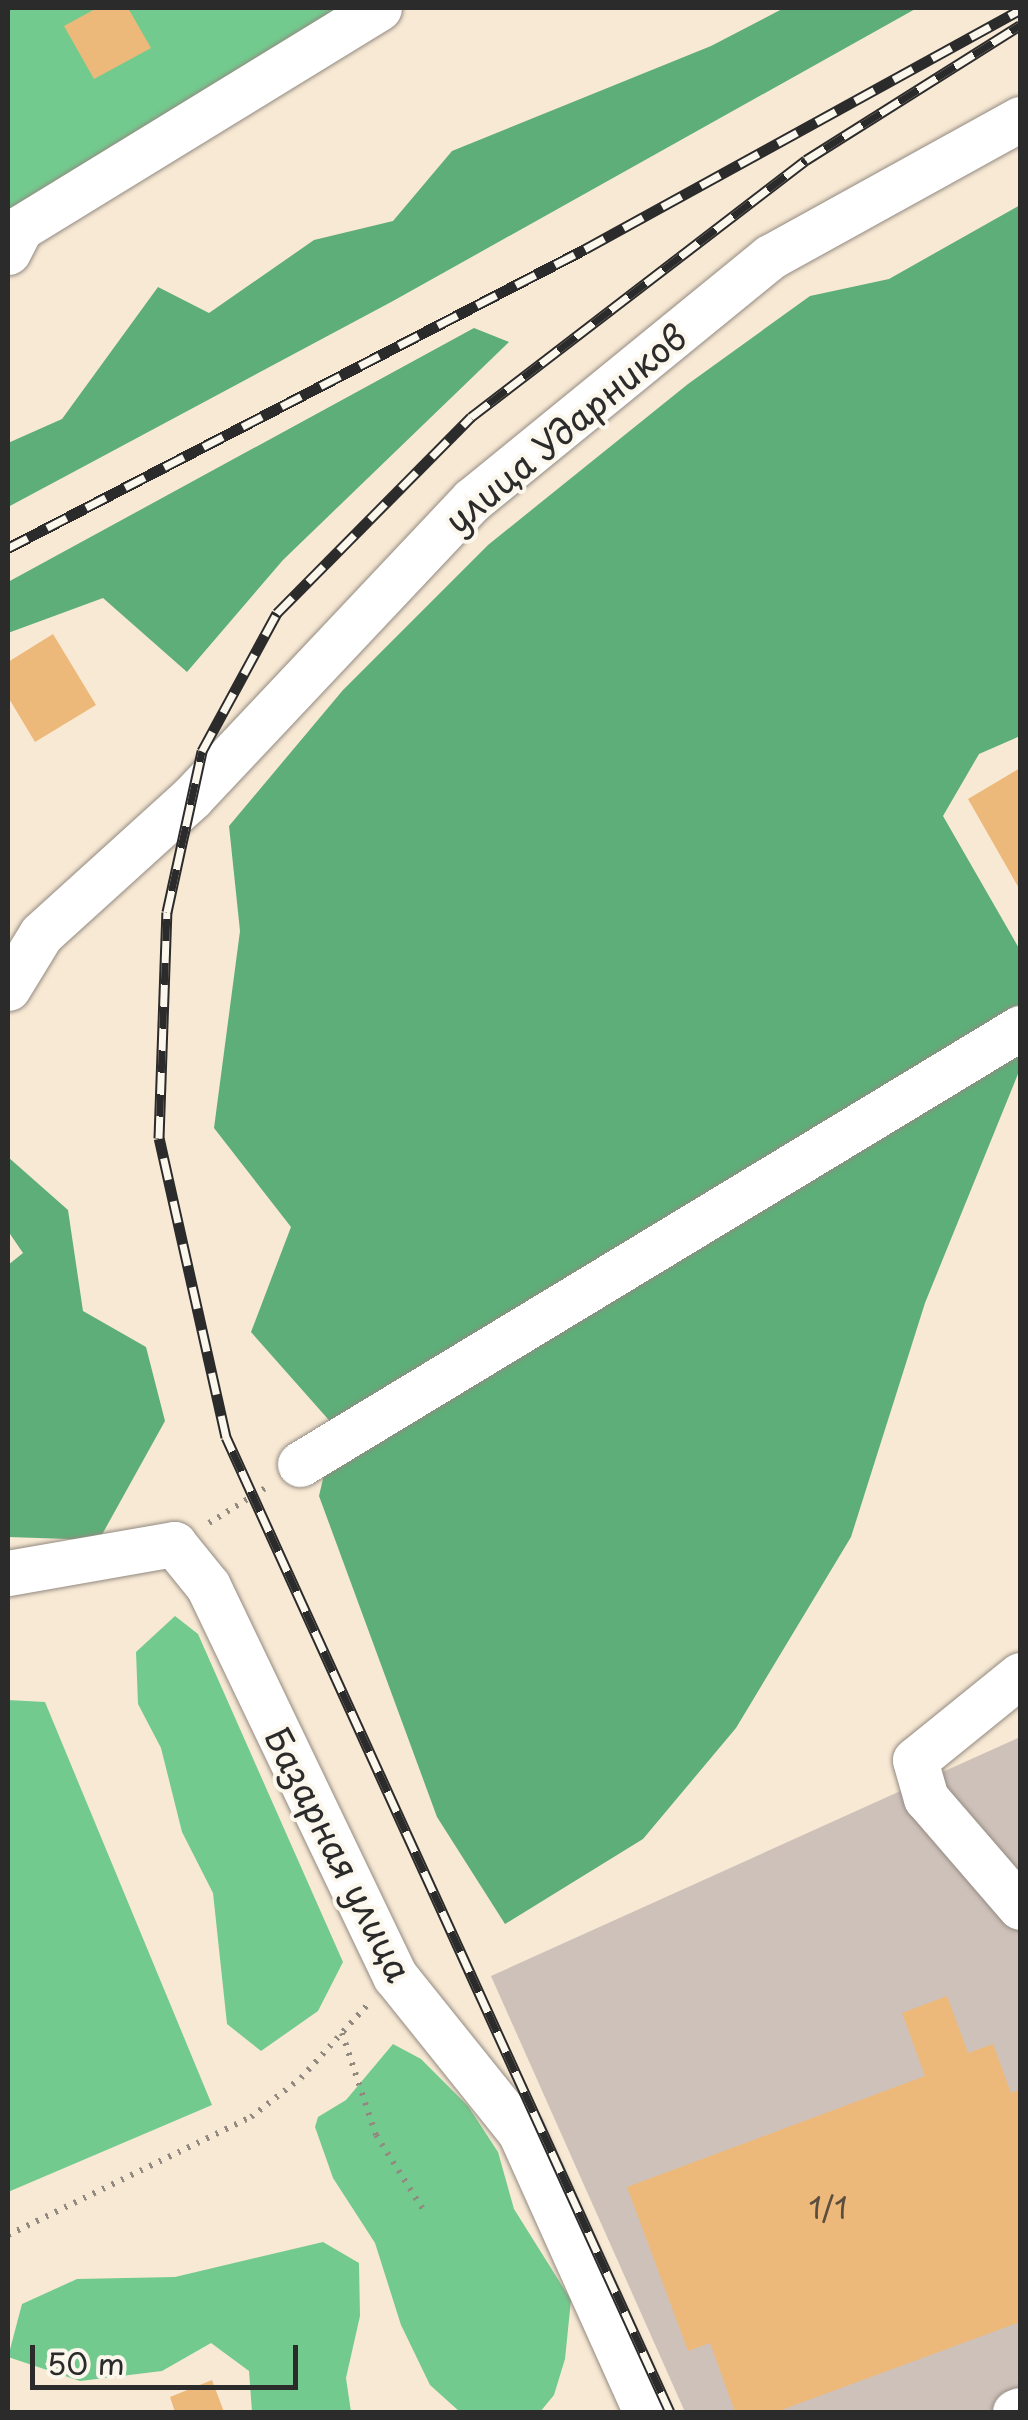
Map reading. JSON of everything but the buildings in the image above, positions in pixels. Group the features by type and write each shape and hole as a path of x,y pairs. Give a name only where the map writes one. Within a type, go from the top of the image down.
{"street":[{"path":"8,252 20,228 379,8"},
{"name":"улица Ударников","path":"8,988 41,934 192,797 472,500 770,257 1020,119"},
{"path":"300,1464 1020,1028"},
{"path":"8,1573 174,1544"},
{"name":"Базарная улица","path":"174,1544 208,1586 395,1976 520,2132 646,2412"},
{"path":"1020,1675 915,1760 926,1798 1005,1864 1020,1907"}],"path":[{"path":"174,1544 300,1464"},
{"path":"8,2234 251,2117 301,2078 395,1976"},
{"path":"342,2033 376,2134 424,2210"}],"shaded area":[{"path":"1020,1737 1020,2412 685,2412 491,1976"}],"green space":[{"path":"8,8 345,8 8,254"},
{"path":"784,8 917,8 393,301 8,507 8,443 62,419 158,287 209,313 314,240 393,221 452,151 711,46"},
{"path":"1020,205 1020,736 979,754 943,816 1020,950 1020,1069 925,1303 851,1537 736,1728 643,1839 505,1924 437,1817 319,1496 335,1427 251,1332 291,1227 214,1128 240,931 229,826 343,690 488,545 688,384 810,296 889,279"},
{"path":"474,328 509,342 283,560 187,672 103,598 8,633 8,582"},
{"path":"8,1157 68,1210 83,1311 146,1347 165,1421 99,1540 8,1537 8,1265 23,1253 8,1231"},
{"path":"175,1616 198,1634 343,1962 318,2011 261,2051 227,2024 213,1893 182,1832 161,1748 138,1704 136,1652"},
{"path":"8,1700 45,1702 212,2105 8,2192"},
{"path":"393,2044 421,2059 468,2106 498,2152 514,2209 571,2300 565,2359 554,2395 540,2412 460,2412 430,2385 401,2325 375,2243 333,2178 315,2127 318,2117 346,2100"},
{"path":"323,2242 359,2263 360,2316 346,2378 351,2412 252,2412 249,2371 211,2343 162,2371 80,2381 8,2357 22,2304 77,2279 175,2277"}],"railway":[{"path":"8,548 585,249 1020,10"},
{"path":"670,2412 226,1437 159,1138 167,912 202,751 277,613 471,417 806,160 1020,25"}]}
